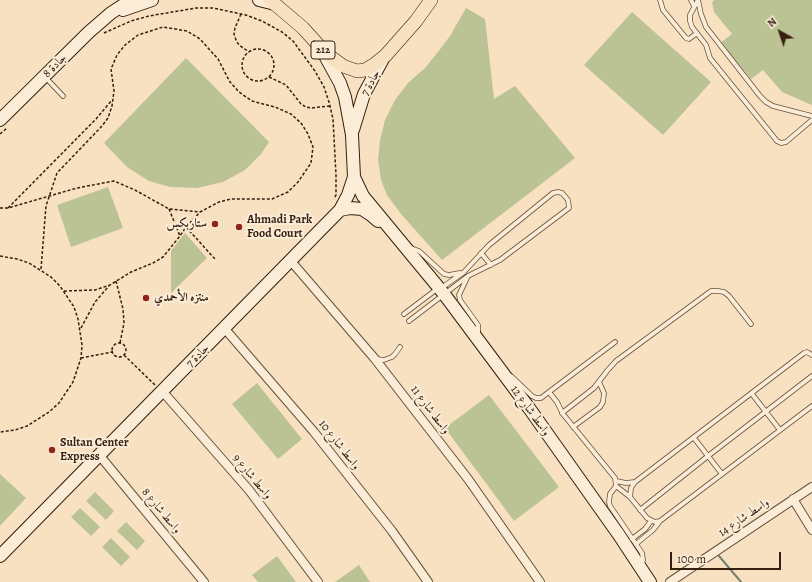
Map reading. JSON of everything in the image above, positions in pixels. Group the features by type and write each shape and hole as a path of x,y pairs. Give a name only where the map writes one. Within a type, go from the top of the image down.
{"main road":[{"name":"جادة 8","path":"2,129 44,77 89,32 131,0"},
{"name":"جادة 8","path":"111,14 152,0"},
{"path":"259,0 272,2"},
{"name":"212","path":"272,2 303,28 321,48 343,66 350,70 357,71 365,70 386,55 416,21 431,0"},
{"name":"جادة 7","path":"0,556 225,329 290,260 348,194 354,177 352,135 345,97 340,82 321,48"},
{"name":"جادة 7","path":"352,135 364,94 386,55"},
{"name":"واسط شارع 12","path":"354,177 364,196 441,290 502,372 615,528 650,582"},
{"name":"واسط شارع 12","path":"337,206 362,210 371,215 404,245"}],"street":[{"name":"واسط شارع 11","path":"290,260 375,358 468,479 540,582"},
{"name":"واسط شارع 10","path":"225,329 314,432 392,531 428,582"},
{"name":"واسط شارع 9","path":"163,392 249,490 318,582"},
{"name":"واسط شارع 8","path":"100,456 204,582"},
{"name":"واسط شارع 14","path":"670,582 812,487"},
{"path":"793,499 812,530"}],"lane":[{"path":"660,0 663,10 686,38 689,39 697,33"},
{"path":"691,0 694,6"},
{"path":"698,0 690,15 690,21 706,45 710,58 777,141 781,143 786,142 812,120"},
{"path":"698,0 700,14 706,27 763,99 773,106 812,116"},
{"path":"44,77 64,96"},
{"path":"404,314 441,290 464,272 489,245 553,193 562,193 568,200 569,208 500,260 441,290 409,321"},
{"path":"404,245 419,251 444,274 464,272"},
{"path":"482,253 491,265"},
{"path":"468,276 459,295 460,300 478,325 478,340"},
{"path":"562,413 594,388 616,361 711,291 724,292 751,324"},
{"path":"502,372 514,378 534,398 541,398 615,342"},
{"path":"375,358 384,360 392,357 400,347"},
{"path":"630,497 631,488 636,482 804,353 807,352 812,354"},
{"path":"640,510 765,411 812,376"},
{"path":"573,426 600,407 604,402 604,393 599,382"},
{"path":"549,392 557,402 562,413 614,476 616,486 610,494 610,506 643,556 640,567"},
{"path":"752,394 780,430"},
{"path":"636,544 653,530 660,521 812,406"},
{"path":"694,438 722,474"},
{"path":"616,480 626,483 636,482"},
{"path":"616,486 630,497 651,521 660,521"},
{"path":"632,539 645,529 651,521"}],"path":[{"path":"100,34 131,22 176,11 196,8 212,8 241,14 282,32 293,41 315,71 324,87 333,119 337,206"},
{"path":"241,14 234,34 239,44 249,52"},
{"path":"41,269 46,206 57,173 108,118 114,91 111,69 117,56 125,45 138,35 163,27 187,31 200,39 218,59 230,82 239,92 252,101 275,107 290,114 301,123 308,134 313,147 311,163 298,182 288,192 272,199 231,199 219,202 200,212 186,227 163,257 110,285 94,302 80,328"},
{"path":"253,50 263,50 271,55 274,69 269,77 260,81 255,81 247,77 242,69 242,64 245,55 249,52 253,50"},
{"path":"269,77 286,85 301,104 306,107 311,108 330,106"},
{"path":"8,208 96,119 113,99"},
{"path":"0,208 8,208 77,188 114,181 135,190 169,209 200,212"},
{"path":"169,209 180,236"},
{"path":"186,227 215,259"},
{"path":"0,256 17,259 41,269 64,291 74,307 80,328 82,345 81,358 73,382 63,398 50,412 27,426 15,430 0,432"},
{"path":"116,281 123,309 124,323 120,343"},
{"path":"64,291 95,290 110,285"},
{"path":"112,352 113,345 120,343"},
{"path":"120,343 125,348 124,354"},
{"path":"81,358 112,352"},
{"path":"112,352 117,357 124,354"},
{"path":"124,354 163,392"}],"green space":[{"path":"714,0 812,0 812,105 782,92 763,70 751,79 720,43 732,34 714,12 712,2"},
{"path":"466,8 485,19 494,99 515,86 575,158 442,260 401,214 387,195 381,180 378,160 380,140 385,120 395,100 408,83 425,68 438,52 450,36"},
{"path":"632,12 711,82 663,135 584,65"},
{"path":"186,58 269,142 261,154 245,170 223,182 197,188 170,187 149,181 127,167 104,143"},
{"path":"108,187 123,228 71,247 57,205"},
{"path":"185,233 207,258 171,293 171,251"},
{"path":"257,383 302,439 278,459 232,404"},
{"path":"489,395 559,487 514,521 445,428"},
{"path":"0,474 26,498 0,526"},
{"path":"95,492 114,511 106,520 86,501"},
{"path":"80,508 100,527 91,536 71,517"},
{"path":"126,522 145,541 137,550 117,531"},
{"path":"111,538 130,557 121,566 102,547"},
{"path":"277,556 296,582 258,582 252,575"},
{"path":"359,565 370,582 335,582"}],"waterway":[{"path":"719,556 741,582"}],"place":[{"name":"ستاربكس","path":"215,224"},
{"name":"Ahmadi Park Food Court","path":"239,227"},
{"name":"منتزه الأحمدي","path":"146,298"},
{"name":"Sultan Center Express","path":"52,450"}]}
